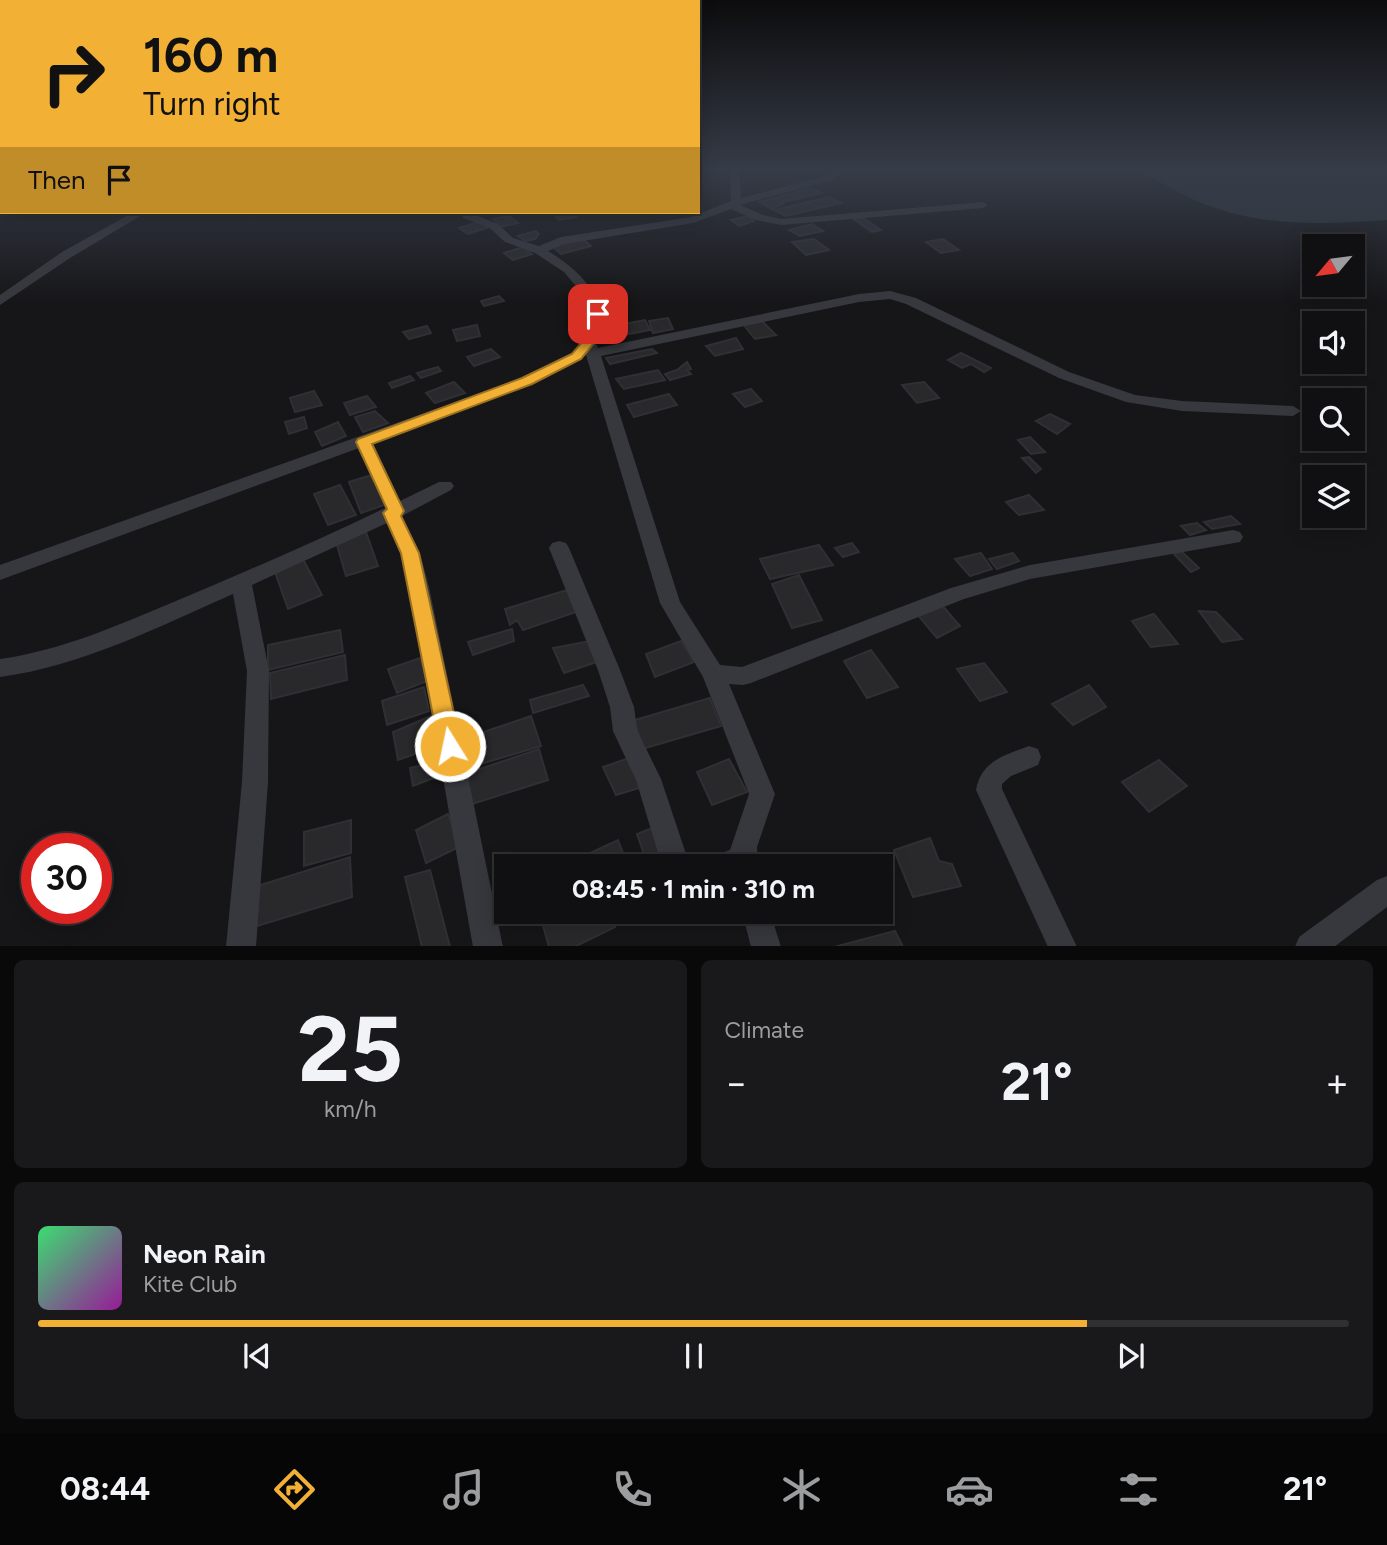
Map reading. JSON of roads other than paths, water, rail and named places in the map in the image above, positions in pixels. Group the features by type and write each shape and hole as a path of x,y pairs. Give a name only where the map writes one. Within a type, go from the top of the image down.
{"street":[{"path":"0,301 66,255 138,214"},
{"path":"461,214 494,226 509,240 539,250 568,269 587,290 597,307 590,348 670,603 713,674 762,794 761,809 741,854"},
{"path":"467,216 473,214"},
{"path":"539,250 561,241 693,220 708,214"},
{"path":"753,214 765,220 781,222 874,214"},
{"path":"0,573 527,381 590,348 870,296 890,295 940,313 1064,375 1132,399 1182,406 1293,411"},
{"path":"364,442 410,553 419,587 488,946"},
{"path":"0,668 22,666 94,646 175,609 241,583 445,486"},
{"path":"713,674 743,676 958,593 1030,572 1233,537"},
{"path":"559,548 565,568 610,670 622,707 625,730 648,779 672,854"},
{"path":"241,583 258,671 255,782 242,946"},
{"path":"1030,757 992,774 989,790 1063,946"},
{"path":"1310,946 1387,890"},
{"path":"759,924 766,946"}]}
